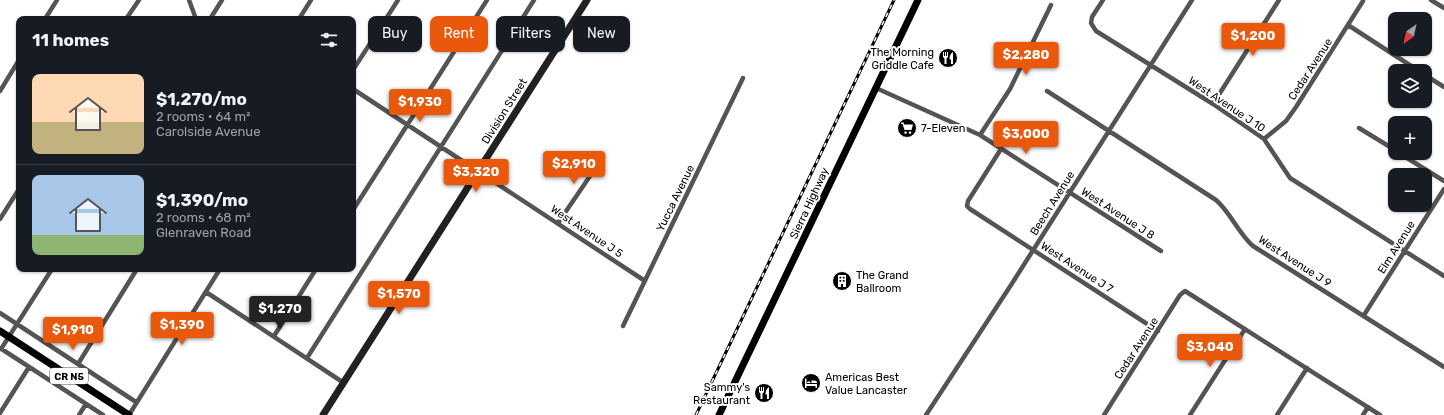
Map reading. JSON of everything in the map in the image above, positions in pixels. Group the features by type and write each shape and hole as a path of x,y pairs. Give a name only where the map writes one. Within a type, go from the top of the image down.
{"main road":[{"name":"Division Street","path":"323,415 587,0"},
{"name":"Sierra Highway","path":"719,415 918,0"},
{"name":"CR N5","path":"0,331 129,415"}],"street":[{"path":"47,16 57,0"},
{"path":"128,16 139,0"},
{"path":"189,0 195,16"},
{"path":"212,16 222,0"},
{"path":"301,16 311,0"},
{"path":"356,65 398,0"},
{"path":"356,205 487,0"},
{"path":"307,358 534,0"},
{"name":"West Avenue J 10","path":"1103,0 1092,17 1091,23 1096,31 1212,104 1264,139 1290,178 1444,276"},
{"name":"Beech Avenue","path":"926,415 1192,0"},
{"path":"1212,104 1279,0"},
{"path":"1431,0 1444,8"},
{"name":"Cedar Avenue","path":"1264,139 1286,121 1363,1"},
{"path":"980,135 1010,89 1051,5"},
{"path":"1348,26 1408,64"},
{"path":"0,91 16,65"},
{"name":"Yucca Avenue","path":"624,326 743,78"},
{"path":"1432,79 1444,87"},
{"name":"West Avenue J 8","path":"876,88 980,135 1160,251"},
{"name":"West Avenue J 5","path":"356,91 645,281"},
{"name":"West Avenue J 9","path":"1047,91 1216,200 1223,206 1253,246 1444,367"},
{"path":"1359,128 1388,146"},
{"name":"West Avenue J 7","path":"1001,149 968,201 967,206 1158,331"},
{"path":"558,223 603,157"},
{"path":"1410,160 1444,181"},
{"name":"Elm Avenue","path":"1364,315 1444,189"},
{"path":"0,219 16,194"},
{"path":"50,272 1,348 103,415"},
{"path":"78,364 135,272"},
{"path":"129,415 218,272"},
{"path":"274,336 314,272"},
{"name":"Cedar Avenue","path":"1104,415 1180,295 1185,291 1245,329"},
{"path":"206,292 344,383"},
{"path":"0,313 136,402"},
{"path":"1190,415 1245,329 1380,415"},
{"path":"0,413 29,367"},
{"path":"1278,415 1307,368"},
{"path":"79,415 86,404"},
{"path":"1363,415 1368,407"}],"railway":[{"path":"696,415 894,0"}],"place":[{"name":"The Morning Griddle Cafe","path":"948,58"},
{"name":"7-Eleven","path":"907,128"},
{"name":"The Grand Ballroom","path":"842,281"},
{"name":"Americas Best Value Lancaster","path":"811,383"},
{"name":"Sammy's Restaurant","path":"764,393"}]}
